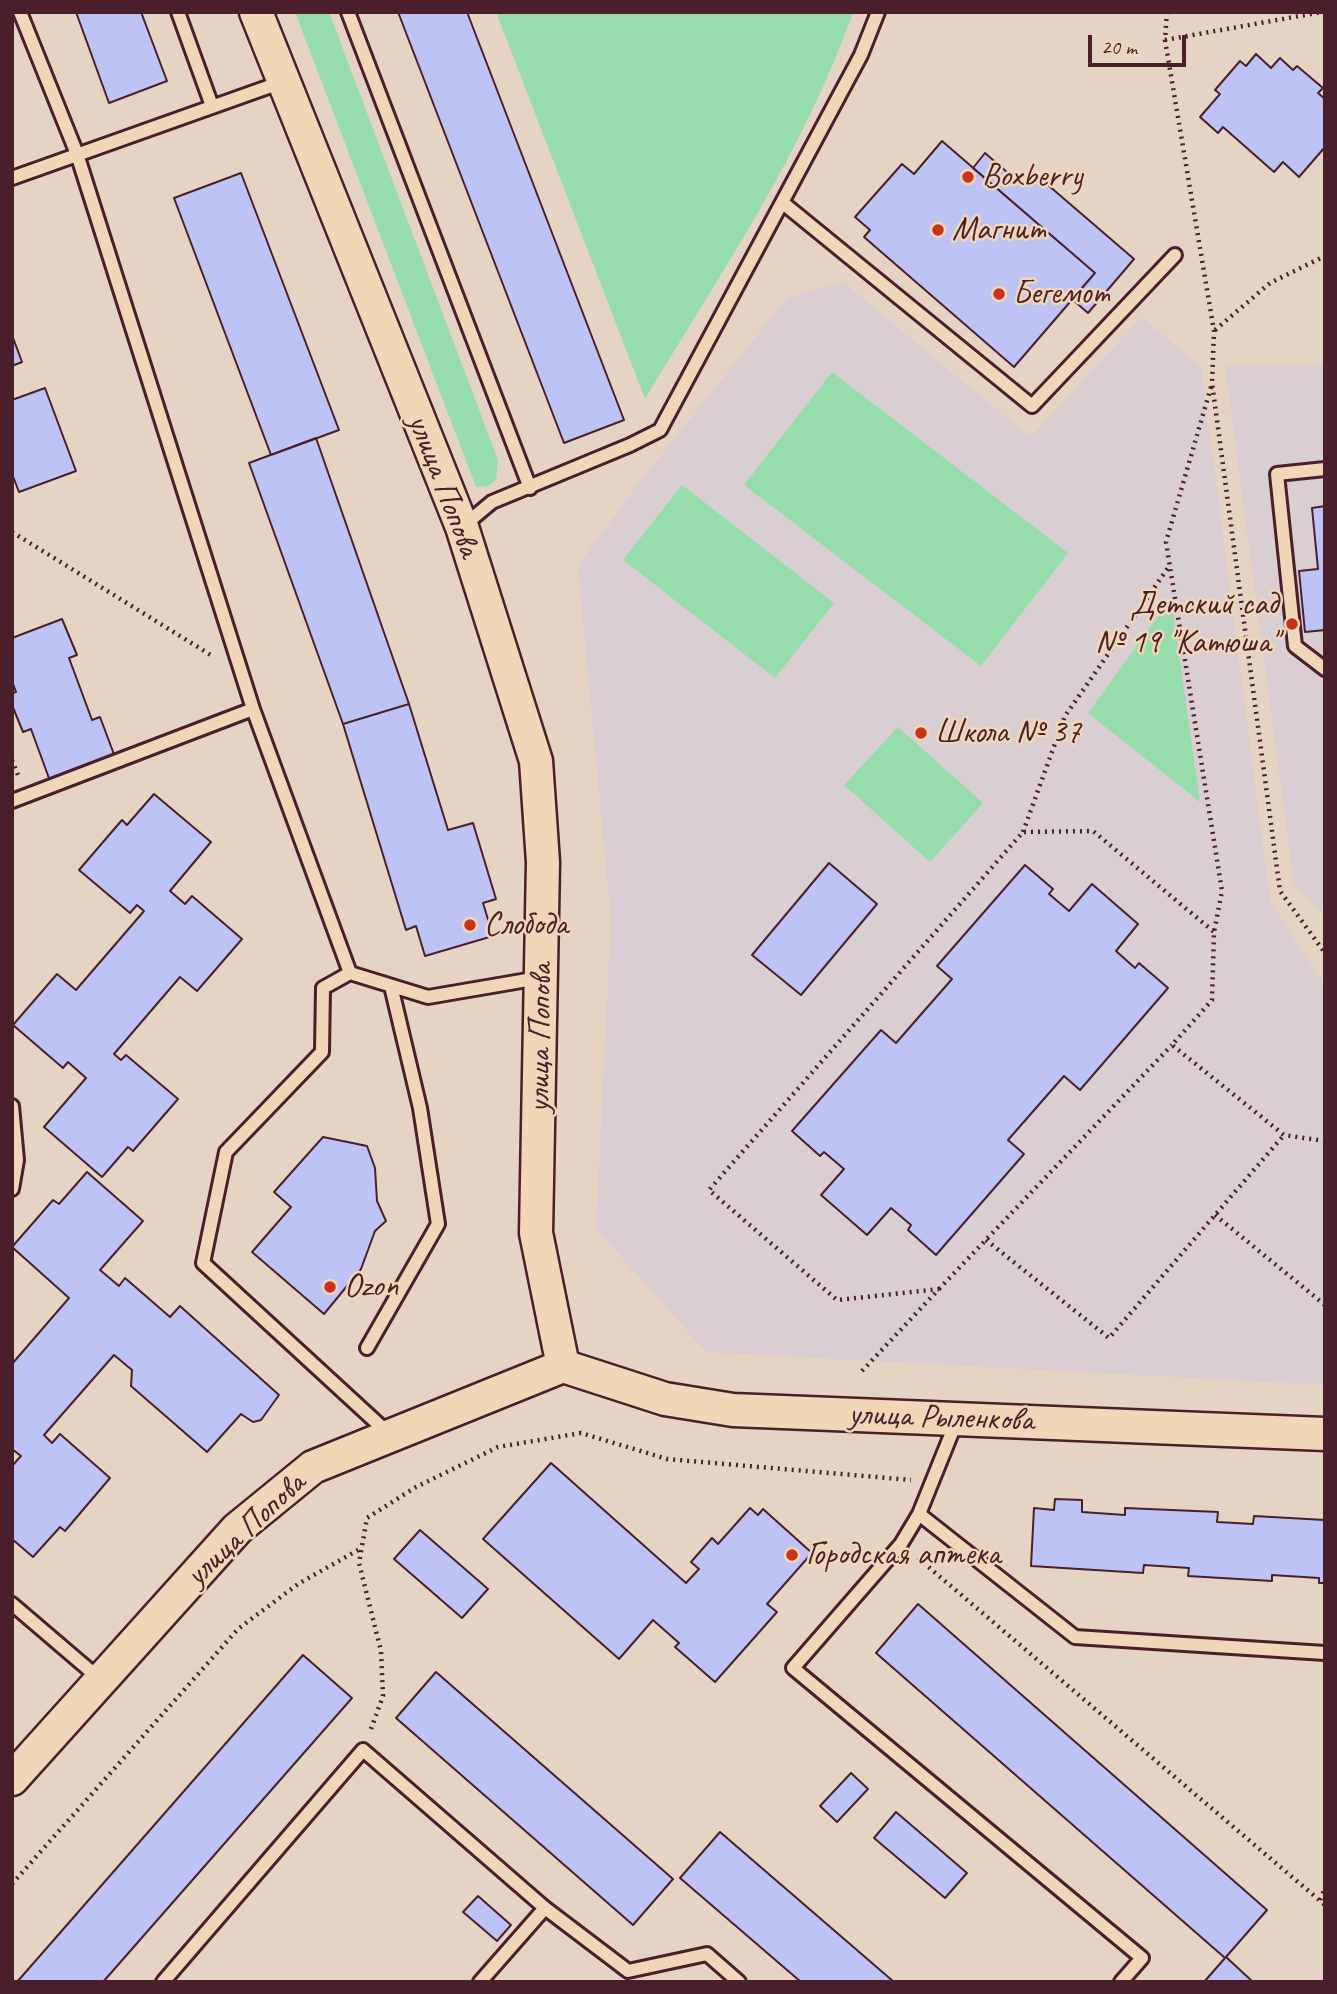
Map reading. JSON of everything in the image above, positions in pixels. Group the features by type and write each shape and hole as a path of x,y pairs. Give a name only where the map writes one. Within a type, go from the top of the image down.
{"street":[{"name":"улица Попова","path":"12,1779 237,1529 313,1467 563,1366 536,1233 543,862 536,761 461,527 256,12"},
{"name":"улица Рыленкова","path":"563,1366 665,1399 733,1410 1325,1434"}],"lane":[{"path":"20,12 77,154 253,709 350,973"},
{"path":"178,12 212,106"},
{"path":"348,12 530,488"},
{"path":"461,527 492,502 530,488 660,430 861,55 878,12"},
{"path":"12,178 283,82"},
{"path":"783,203 1031,406 1175,255"},
{"path":"1325,469 1277,474 1295,646 1325,669"},
{"path":"12,801 253,709"},
{"path":"390,1436 203,1263 226,1152 322,1052 323,988 350,973 428,997 542,977"},
{"path":"367,1348 438,1224 421,1108 391,986"},
{"path":"12,1106 17,1160 12,1189"},
{"path":"957,1419 919,1514 901,1544 793,1668 1142,1958 1121,1982"},
{"path":"919,1514 1075,1637 1325,1653"},
{"path":"12,1604 101,1680"},
{"path":"163,1982 363,1750 545,1908 628,1971 707,1954 738,1982"},
{"path":"480,1982 545,1908"}],"path":[{"path":"1167,12 1164,40 1214,331 1212,383 1280,891 1325,953"},
{"path":"1164,40 1322,12"},
{"path":"1214,331 1270,283 1325,256"},
{"path":"862,1371 1212,1000 1214,932 1222,891 1166,542 1212,383"},
{"path":"12,532 243,676"},
{"path":"939,1289 837,1300 709,1190 1023,832 1065,716 1170,565"},
{"path":"1023,832 1093,831 1214,932"},
{"path":"1172,1045 1284,1135 1325,1141"},
{"path":"986,1240 1109,1338 1284,1135"},
{"path":"1215,1215 1325,1305"},
{"path":"363,1750 383,1696 382,1651 359,1563 367,1518 416,1487 498,1447 581,1433 667,1460 932,1481"},
{"path":"901,1544 1322,1903 1325,1888"},
{"path":"12,1884 238,1629 298,1584 361,1549"}],"shaded area":[{"name":"Школа № 37","path":"843,282 1030,437 1142,317 1201,367 1270,900 1325,988 1325,1385 706,1352 596,1228 611,920 578,566 642,479 787,298"},
{"name":"Детский сад № 19 \"Катюша\"","path":"1225,365 1325,365 1325,915 1294,884"}],"green space":[{"path":"295,12 329,12 498,460 496,480 488,486 476,487"},
{"path":"496,12 853,12 811,113 786,162 645,399"},
{"path":"832,372 1068,553 981,666 744,485"},
{"path":"682,485 834,603 775,678 623,560"},
{"path":"1171,599 1200,802 1088,713"},
{"path":"898,727 983,803 930,862 844,785"}],"building":[{"path":"76,12 141,12 167,81 109,103"},
{"path":"398,12 467,12 624,420 564,443"},
{"path":"1256,54 1271,68 1280,58 1293,70 1297,66 1323,88 1318,93 1325,99 1325,147 1299,177 1283,162 1274,172 1223,127 1218,133 1200,117 1220,94 1215,90 1240,61 1246,66"},
{"path":"942,141 1095,273 1014,367 864,237 870,230 855,217 902,164 914,174"},
{"path":"985,153 1023,186 1034,173 1134,259 1088,313 1072,299 1095,273 973,168"},
{"path":"241,173 339,430 271,455 174,198"},
{"path":"12,335 22,362 12,366"},
{"path":"45,388 76,471 19,492 12,474 12,400"},
{"path":"316,438 409,704 343,724 249,463"},
{"path":"1325,506 1325,630 1305,632 1299,571 1318,569 1312,508"},
{"path":"62,619 77,655 69,658 92,720 100,717 115,757 50,781 31,729 23,732 12,705 12,693 16,692 12,681 12,638"},
{"path":"409,704 448,830 473,823 496,899 483,903 493,936 425,956 416,926 406,930 343,724"},
{"path":"154,794 211,842 170,891 185,904 192,896 242,939 197,991 180,977 114,1054 121,1060 126,1055 178,1099 133,1151 128,1147 102,1177 44,1127 86,1078 68,1062 63,1068 13,1025 57,974 76,990 144,911 137,905 130,913 79,870 122,820 127,825"},
{"path":"829,863 877,904 801,995 752,955"},
{"path":"1025,865 1053,889 1049,894 1069,911 1092,884 1138,924 1116,951 1135,968 1139,963 1168,988 1080,1090 1064,1076 1008,1140 1024,1154 936,1255 908,1230 911,1225 891,1208 867,1235 821,1195 844,1169 824,1152 820,1156 792,1131 881,1030 896,1043 952,979 937,966"},
{"path":"323,1137 367,1146 375,1168 377,1201 386,1221 375,1231 361,1269 324,1314 252,1252 291,1207 274,1192"},
{"path":"87,1172 143,1221 100,1270 119,1286 125,1278 170,1317 180,1306 279,1395 261,1420 253,1422 241,1414 207,1452 131,1386 132,1370 114,1355 44,1435 52,1443 60,1434 110,1478 65,1531 60,1527 33,1557 12,1539 12,1466 21,1456 12,1449 12,1364 69,1298 12,1247 53,1200 59,1204"},
{"path":"551,1463 686,1583 699,1569 691,1562 712,1538 718,1544 750,1508 758,1515 763,1509 812,1553 767,1604 777,1612 715,1682 675,1647 679,1643 653,1620 619,1659 483,1539"},
{"path":"1055,1499 1082,1500 1082,1512 1125,1515 1125,1508 1218,1512 1217,1522 1253,1524 1254,1516 1325,1520 1325,1583 1319,1583 1319,1578 1272,1575 1272,1581 1188,1576 1189,1568 1144,1565 1143,1573 1031,1566 1034,1508 1054,1510"},
{"path":"420,1530 488,1589 462,1618 394,1559"},
{"path":"918,1604 1267,1910 1226,1957 1253,1982 1204,1982 1225,1958 876,1653"},
{"path":"303,1655 352,1698 103,1982 17,1982"},
{"path":"436,1672 673,1879 633,1925 396,1718"},
{"path":"851,1773 868,1789 837,1822 820,1806"},
{"path":"896,1812 967,1873 945,1898 874,1838"},
{"path":"720,1832 894,1982 801,1982 680,1878"},
{"path":"478,1896 511,1925 497,1941 463,1912"}],"place":[{"name":"Boxberry","path":"968,177"},
{"name":"Магнит","path":"938,230"},
{"name":"Бегемот","path":"999,294"},
{"name":"Детский сад № 19 \"Катюша\"","path":"1292,624"},
{"name":"Школа № 37","path":"921,733"},
{"name":"Слобода","path":"470,925"},
{"name":"Ozon","path":"330,1287"},
{"name":"Городская аптека","path":"792,1555"}]}
